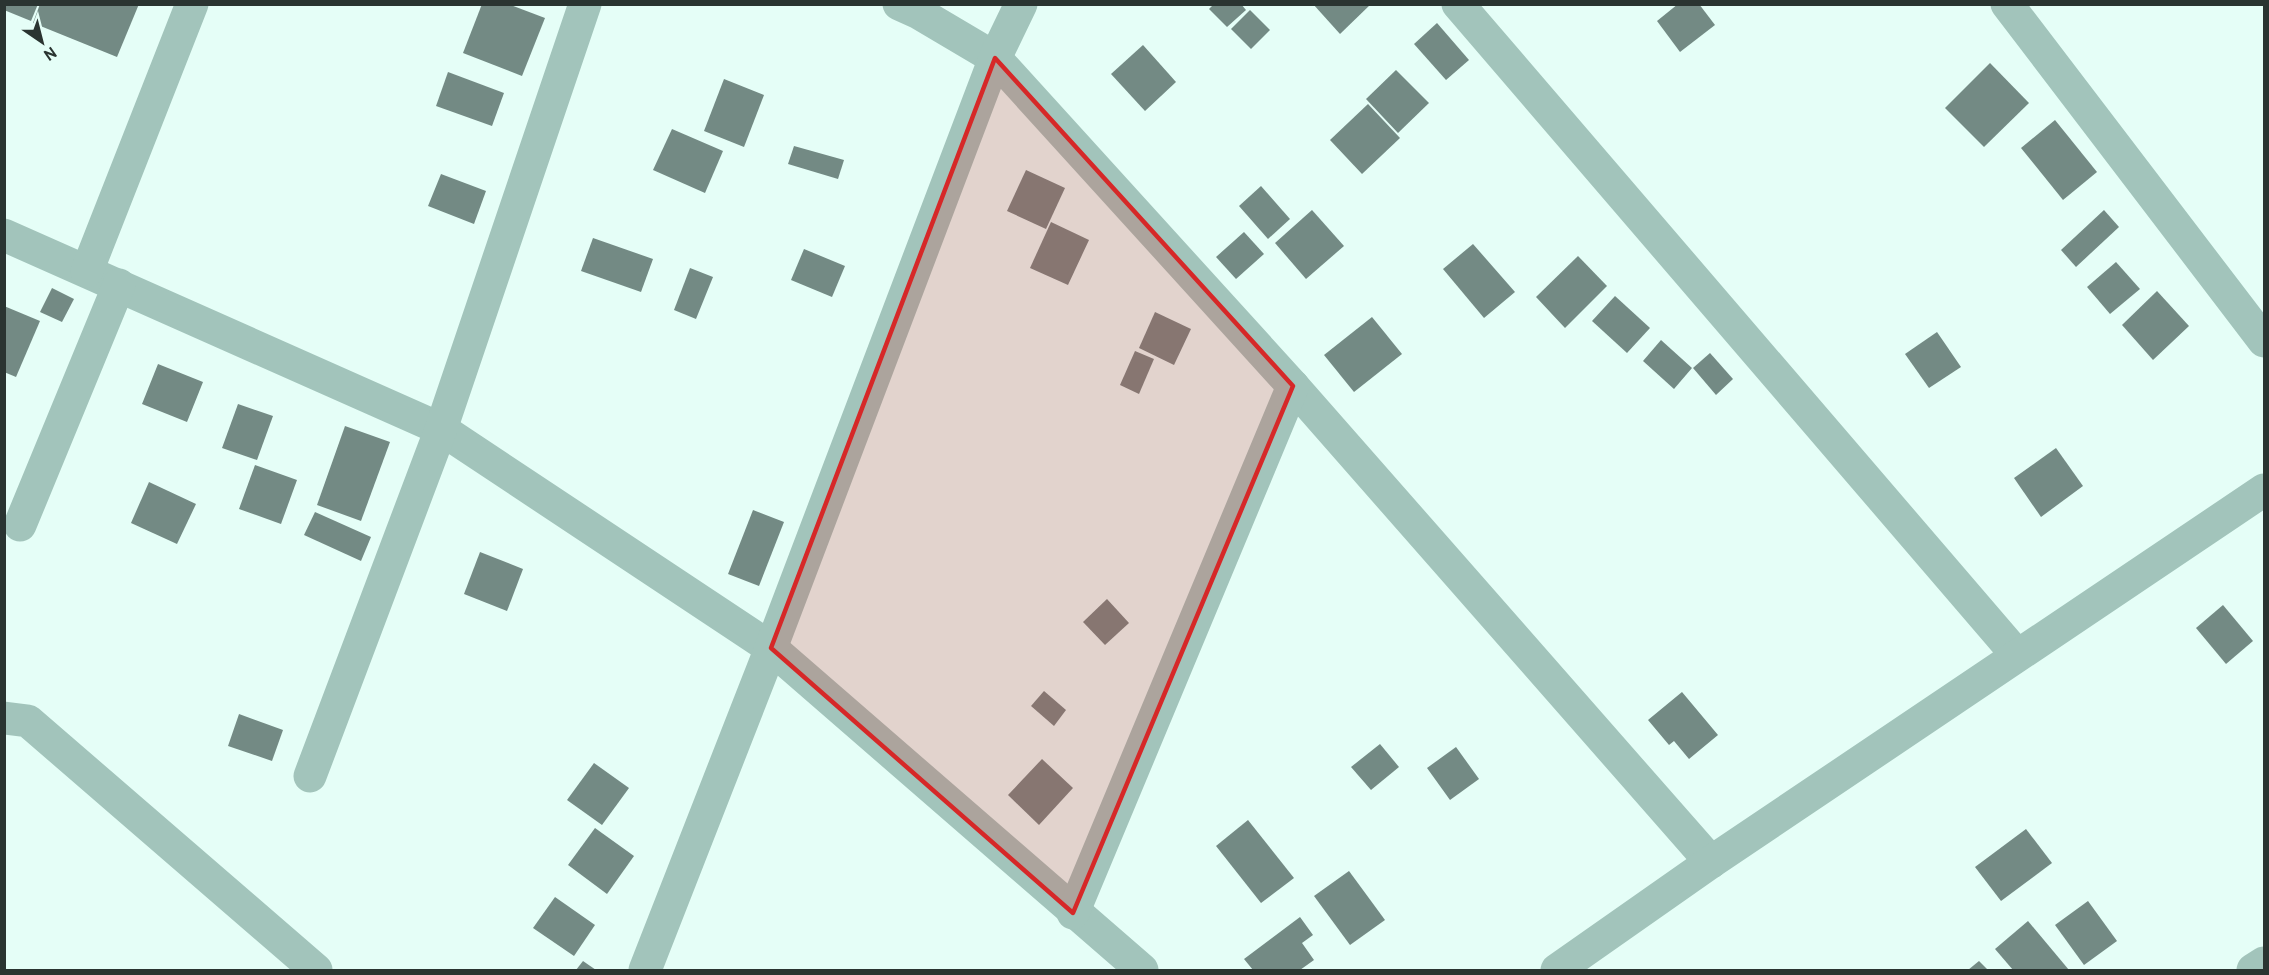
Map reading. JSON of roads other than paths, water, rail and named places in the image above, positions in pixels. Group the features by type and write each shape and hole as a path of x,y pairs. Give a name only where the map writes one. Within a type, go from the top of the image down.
{"street":[{"path":"87,271 192,4"},
{"path":"310,776 441,429 585,4"},
{"path":"899,4 919,13 995,58 1293,386 1711,862"},
{"path":"645,970 771,648 995,58 1021,4"},
{"path":"1458,4 2017,655"},
{"path":"2007,4 2265,341"},
{"path":"4,235 441,429 771,648 1073,913 1142,970"},
{"path":"20,525 119,285"},
{"path":"1073,913 1293,386"},
{"path":"1557,970 1711,862 2265,490"},
{"path":"4,718 28,722 316,970"},
{"path":"2253,970 2265,963"}]}
